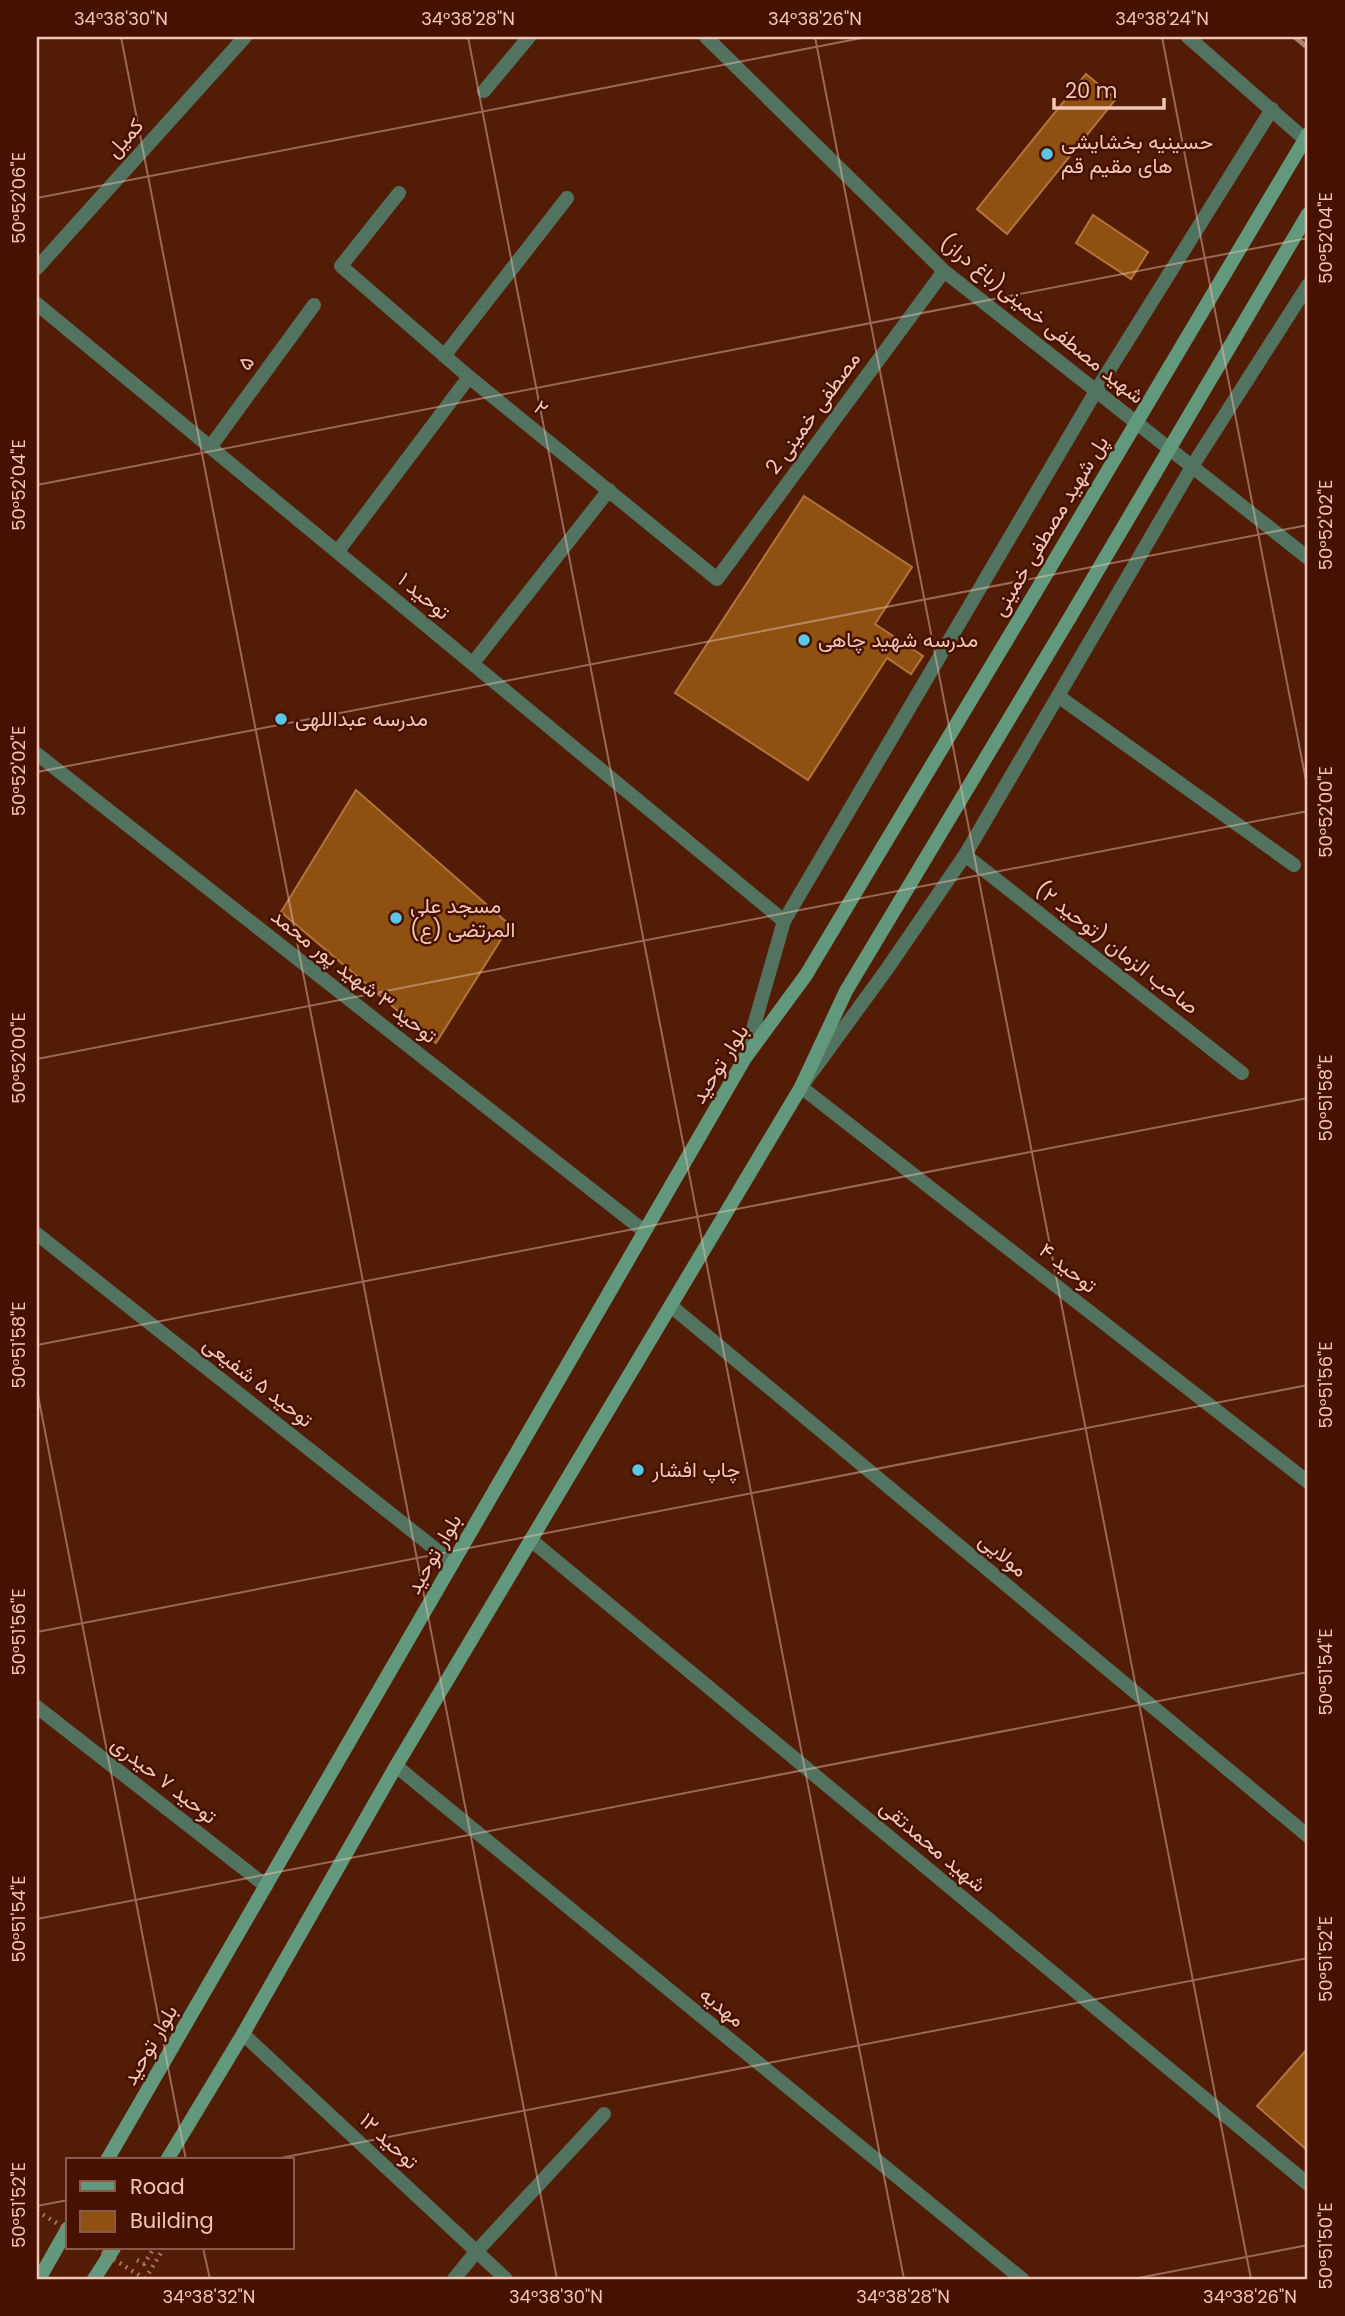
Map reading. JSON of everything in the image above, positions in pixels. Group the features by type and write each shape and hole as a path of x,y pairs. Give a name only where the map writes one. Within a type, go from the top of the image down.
{"main road":[{"name":"پل شهید مصطفی خمینی","path":"806,975 1308,134"},
{"path":"168,2158 243,2034 396,1766 801,1087 846,991 1308,214"},
{"name":"بلوار توحید","path":"108,2158 745,1058 806,975"},
{"path":"39,2279 66,2232"},
{"path":"94,2279 113,2250"}],"street":[{"name":"کمیل","path":"37,268 245,37"},
{"path":"484,91 528,37"},
{"name":"شهید مصطفی خمینی(باغ دراز)","path":"706,37 944,271 1308,558"},
{"path":"1188,37 1308,142"},
{"path":"745,1058 784,921 1096,391 1272,109"},
{"name":"۲","path":"400,193 341,266 469,377 717,579"},
{"path":"444,356 566,198"},
{"name":"مصطفی خمینی 2","path":"717,579 944,271"},
{"path":"801,1087 887,970 965,855 1193,466 1308,285"},
{"name":"توحید ۱","path":"37,304 784,921"},
{"name":"۵","path":"211,446 314,305"},
{"path":"338,551 469,377"},
{"path":"473,663 609,490"},
{"path":"1058,696 1294,865"},
{"name":"توحید ۳ شهيد پور محمد","path":"37,754 644,1231"},
{"name":"صاحب الزمان (توحید ۲)","path":"965,855 1242,1073"},
{"name":"توحید ۴","path":"801,1087 1308,1482"},
{"name":"توحید ۵ شفیعی","path":"37,1234 453,1563"},
{"name":"مولایی","path":"671,1306 1308,1836"},
{"name":"شهید محمدتقی","path":"531,1540 1308,2185"},
{"name":"توحید ۷ حیدری","path":"37,1707 266,1886"},
{"name":"مهدیه","path":"396,1766 1022,2279"},
{"name":"توحید ۱۲","path":"243,2034 506,2279"},
{"path":"454,2279 604,2114"}],"path":[{"path":"37,2210 66,2228"},
{"path":"99,2250 145,2279 163,2250"},
{"path":"144,2264 153,2250"}],"building":[{"name":"حسینیه بخشایشی های مقیم قم","path":"1086,74 1116,99 1007,234 977,209"},
{"path":"1093,215 1148,252 1131,279 1076,243"},
{"name":"مدرسه شهید چاهی","path":"804,496 912,567 875,624 923,656 911,674 887,658 808,780 675,693"},
{"name":"مسجد علی المرتضی (ع)","path":"356,790 510,925 436,1043 281,912"},
{"path":"1308,2048 1308,2151 1257,2106"}],"railway":[{"path":"1295,37 1308,48"}],"place":[{"name":"حسینیه بخشایشی های مقیم قم","path":"1047,154"},
{"name":"مدرسه شهید چاهی","path":"804,640"},
{"name":"مدرسه عبداللهی","path":"281,719"},
{"name":"مسجد علی المرتضی (ع)","path":"396,918"},
{"name":"چاپ افشار","path":"638,1470"}]}
